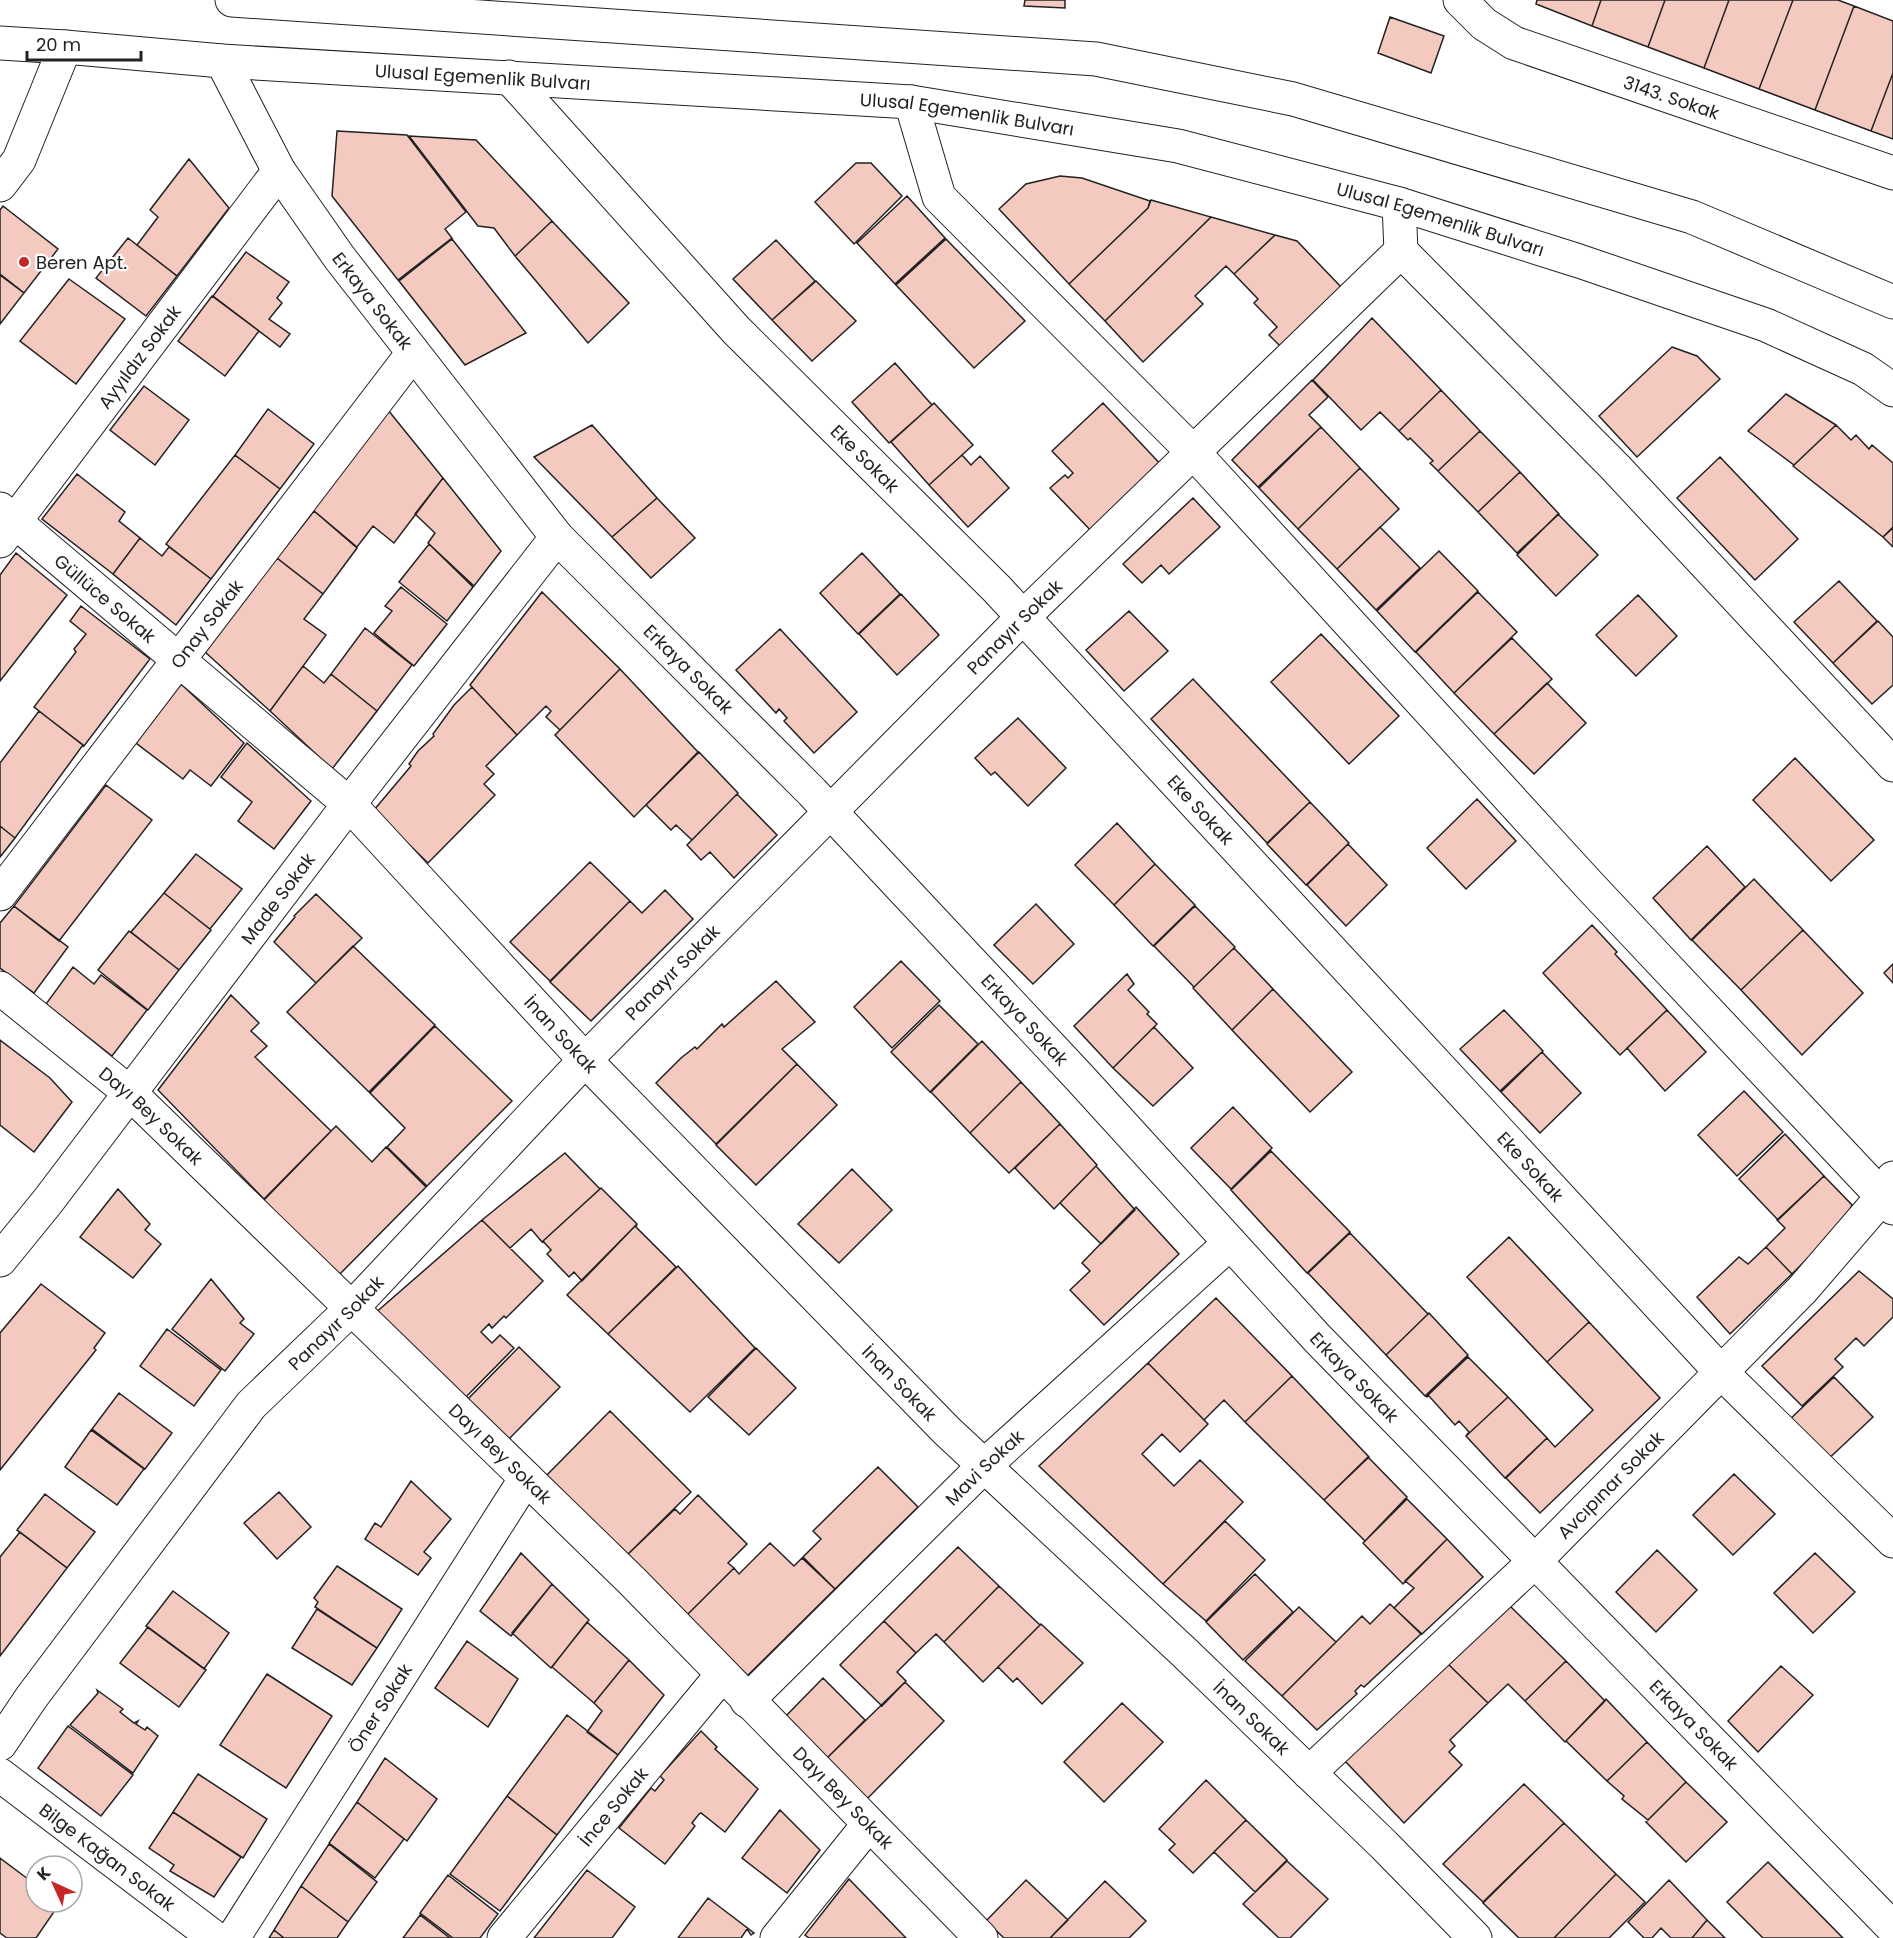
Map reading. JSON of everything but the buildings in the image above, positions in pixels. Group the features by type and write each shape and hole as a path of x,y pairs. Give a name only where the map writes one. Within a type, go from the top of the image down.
{"street":[{"path":"231,0 308,3 1096,59 1293,99 1692,217 1893,302"},
{"name":"3143. Sokak","path":"1460,0 1484,24 1514,44 1893,173"},
{"name":"Ulusal Egemenlik Bulvarı","path":"0,43 64,46 222,61 910,102 1178,146 1399,204 1579,261 1766,325 1863,369 1893,390"},
{"path":"0,185 19,160 64,46"},
{"name":"Erkaya Sokak","path":"222,61 279,171 339,258 557,537 832,813 1317,1338 1893,1928"},
{"name":"Eke Sokak","path":"509,77 736,330 1023,617 1720,1371 1893,1541"},
{"path":"910,102 939,197 1194,453 1590,886 1890,1194"},
{"name":"Ayyıldız Sokak","path":"5,524 279,171"},
{"path":"1399,204 1401,251 1615,467 1893,765"},
{"name":"Panayır Sokak","path":"0,1744 31,1698 251,1405 351,1309 585,1060 832,813 1023,617 1401,251"},
{"name":"Onay Sokak","path":"0,894 413,353"},
{"name":"Güllüce Sokak","path":"5,524 180,660 350,804"},
{"name":"Made Sokak","path":"0,1260 557,537"},
{"name":"İnan Sokak","path":"350,804 585,1060 984,1466 1309,1773 1475,1938"},
{"name":"Dayı Bey Sokak","path":"0,988 130,1093 632,1581 981,1938"},
{"name":"Avcıpınar Sokak","path":"1309,1773 1534,1562 1802,1290 1890,1194"},
{"name":"Mavi Sokak","path":"747,1701 984,1466 1230,1243"},
{"name":"Öner Sokak","path":"233,1938 526,1478"},
{"name":"İnce Sokak","path":"504,1938 722,1675"},
{"name":"Bilge Kağan Sokak","path":"0,1775 215,1938"},
{"path":"777,1938 869,1824"}],"place":[{"name":"Beren Apt.","path":"24,262"}]}
